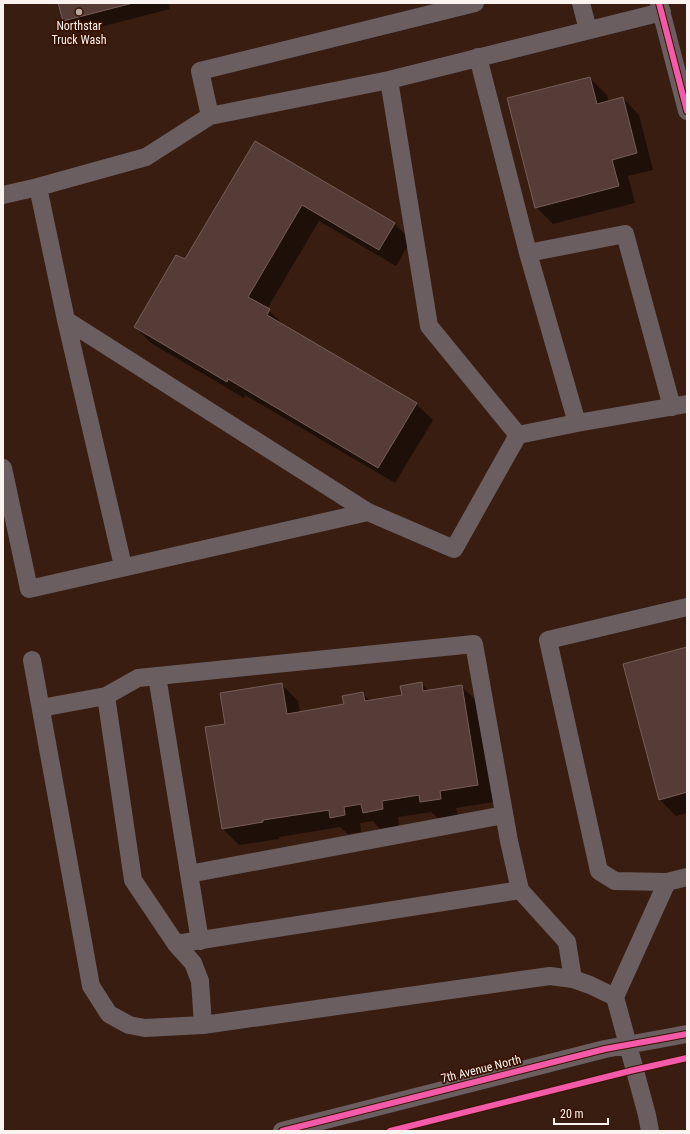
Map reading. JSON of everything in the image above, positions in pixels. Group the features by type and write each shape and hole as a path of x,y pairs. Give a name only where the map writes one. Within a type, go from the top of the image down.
{"street":[{"path":"210,116 200,71 475,3"},
{"path":"581,3 588,30"},
{"path":"3,195 38,187 146,157 210,116 389,80 588,30 660,7 687,111"},
{"path":"478,57 528,253 577,423"},
{"path":"389,80 429,326 518,435"},
{"path":"38,187 66,320 123,566"},
{"path":"66,320 368,512 454,549 518,435 680,405 625,234 528,253"},
{"path":"3,468 30,589 123,566 368,512"},
{"path":"687,607 548,640 599,871 615,881 667,882 687,877"},
{"path":"41,708 106,696 138,678 474,644 504,815 520,890 567,942 573,979"},
{"path":"32,660 91,986 109,1014 129,1025 145,1028 203,1025 550,976 573,979 590,984 615,997"},
{"path":"158,676 200,941"},
{"path":"106,696 133,880 176,944 193,963 200,981 203,1025"},
{"path":"189,874 504,815"},
{"path":"650,1131 615,997 667,882"},
{"path":"176,944 520,890"},
{"name":"7th Avenue North","path":"282,1131 605,1049 687,1034"}],"building":[{"name":"Northstar Truck Wash","path":"58,3 133,3 63,21"},
{"path":"590,77 597,104 623,97 637,153 612,160 619,186 535,208 507,98"},
{"path":"255,141 395,223 379,250 302,205 248,297 270,309 267,315 417,403 378,468 228,379 227,382 134,327 176,255 185,259"},
{"path":"687,647 687,792 659,800 623,664"},
{"path":"422,682 423,691 462,685 478,785 440,791 441,799 420,802 419,795 382,801 383,809 363,813 361,804 344,807 345,815 330,818 329,810 263,820 263,822 222,829 205,727 225,724 220,693 282,683 287,714 344,704 342,696 363,692 365,701 402,695 400,686"}],"cycle path":[{"path":"659,3 687,111"},
{"path":"282,1131 605,1049 687,1034"},
{"path":"390,1131 687,1058"}],"place":[{"name":"Northstar Truck Wash","path":"79,12"}]}
